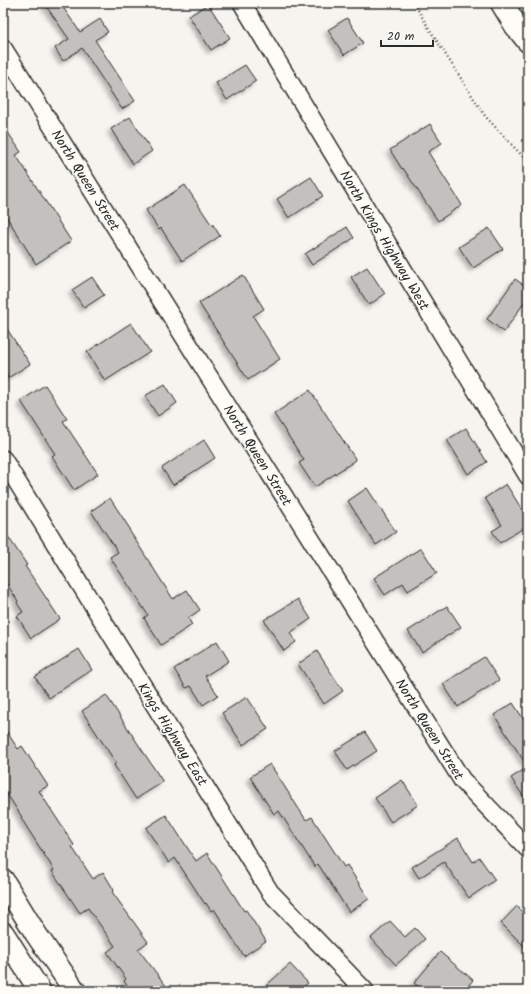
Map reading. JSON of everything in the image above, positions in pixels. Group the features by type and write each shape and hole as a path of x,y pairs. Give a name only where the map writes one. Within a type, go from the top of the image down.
{"main road":[{"path":"502,3 516,26 528,41"}],"street":[{"name":"North Kings Highway West","path":"242,3 528,476"},
{"name":"North Queen Street","path":"3,48 462,780 528,849"},
{"name":"Kings Highway East","path":"3,459 270,892 365,991"},
{"path":"3,880 36,934 75,991"},
{"path":"3,933 40,991"}],"path":[{"path":"414,3 485,116 528,162"}],"building":[{"path":"44,3 60,3 80,32 100,19 108,32 95,40 135,101 122,109 82,48 63,61 55,48 69,39"},
{"path":"208,4 230,38 211,50 189,16"},
{"path":"347,18 363,43 344,55 328,30"},
{"path":"245,65 256,81 227,100 216,83"},
{"path":"130,117 152,151 133,164 111,129"},
{"path":"430,124 442,143 428,152 462,205 438,221 390,150"},
{"path":"3,125 21,152 16,155 71,241 36,264 3,211"},
{"path":"311,177 323,196 289,218 277,199"},
{"path":"185,185 220,236 182,261 161,228 159,230 146,210"},
{"path":"347,227 354,238 312,265 305,254"},
{"path":"489,228 503,249 473,268 459,247"},
{"path":"367,267 385,294 369,305 351,277"},
{"path":"243,275 264,309 253,316 280,359 248,380 199,303"},
{"path":"92,277 104,295 84,308 72,290"},
{"path":"515,279 528,288 528,297 504,332 487,319"},
{"path":"3,323 30,364 8,378 3,369"},
{"path":"131,323 150,352 105,381 87,352"},
{"path":"165,384 177,403 158,416 145,396"},
{"path":"45,385 67,419 63,421 98,474 74,490 52,456 55,454 21,401"},
{"path":"310,390 356,460 315,487 299,463 304,460 274,414"},
{"path":"466,428 487,462 468,474 447,440"},
{"path":"204,440 215,458 173,485 162,468"},
{"path":"506,484 528,519 528,525 500,543 492,531 502,525 485,498"},
{"path":"367,488 396,532 376,545 348,501"},
{"path":"110,498 173,599 187,590 200,610 188,618 192,625 161,645 144,618 148,615 110,557 118,552 91,511"},
{"path":"3,529 27,565 25,566 60,619 31,638 17,616 23,612 17,603 18,601 3,578"},
{"path":"421,548 437,573 408,591 403,583 385,595 374,578"},
{"path":"298,599 311,619 290,633 296,642 284,651 264,620"},
{"path":"447,606 461,627 422,652 408,631"},
{"path":"217,641 229,661 205,676 218,695 203,705 191,686 186,688 174,669"},
{"path":"79,649 92,670 49,698 35,677"},
{"path":"317,651 343,691 324,704 298,664"},
{"path":"484,657 499,680 458,707 443,684"},
{"path":"106,695 163,782 136,799 114,765 116,763 82,711"},
{"path":"247,697 268,729 243,745 222,713"},
{"path":"513,703 528,726 528,767 494,715"},
{"path":"3,726 18,749 22,746 48,786 39,791 74,845 72,847 93,879 103,872 114,890 112,892 148,942 138,949 170,991 131,991 124,981 126,979 107,952 115,946 88,908 80,913 52,871 54,870 3,788"},
{"path":"365,732 377,751 347,770 335,751"},
{"path":"270,764 306,820 312,817 344,867 347,865 369,899 349,912 318,864 315,867 279,811 274,814 250,777"},
{"path":"528,767 528,803 511,778"},
{"path":"402,780 418,805 391,822 375,798"},
{"path":"166,815 196,861 207,853 244,911 246,910 266,941 244,956 214,909 211,911 206,903 205,904 175,858 169,863 146,828"},
{"path":"458,838 473,862 479,857 495,880 469,898 444,862 419,878 412,867"},
{"path":"517,906 528,918 528,950 501,923"},
{"path":"390,921 405,937 415,928 425,939 396,965 371,938"},
{"path":"440,952 473,980 464,991 424,991 414,983"},
{"path":"290,964 308,983 299,991 260,991"}]}
